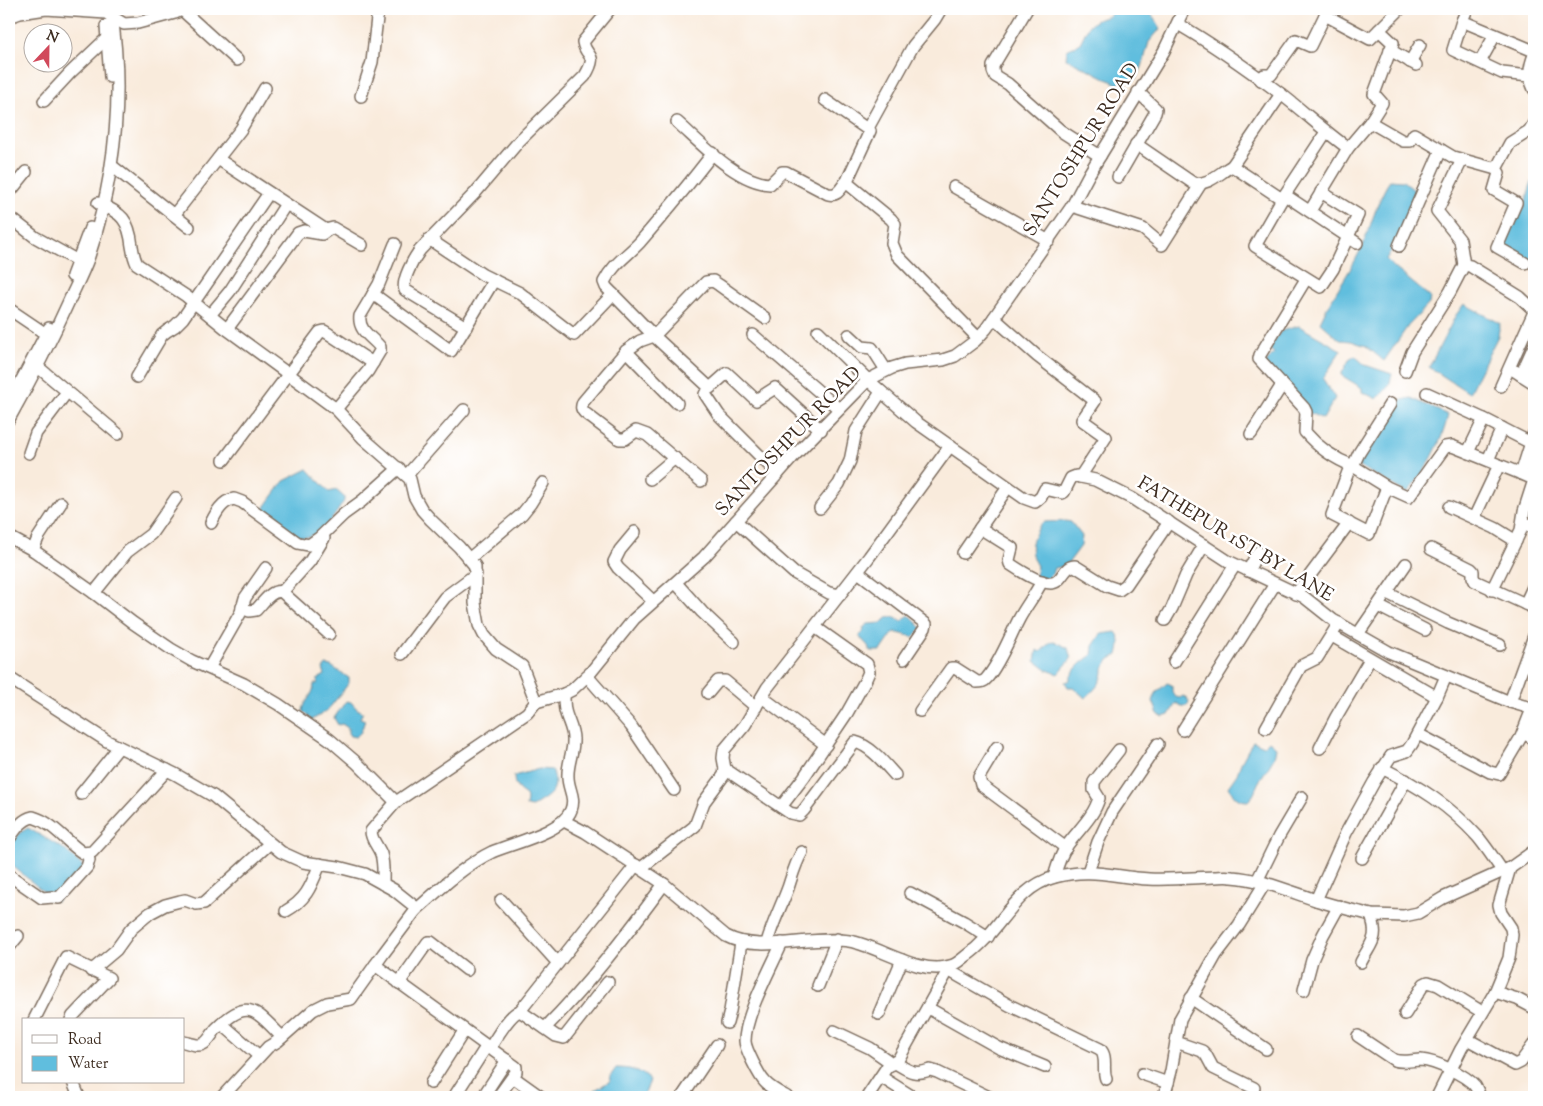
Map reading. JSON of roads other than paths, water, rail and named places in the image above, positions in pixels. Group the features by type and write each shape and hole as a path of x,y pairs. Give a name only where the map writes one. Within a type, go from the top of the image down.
{"street":[{"path":"9,17 20,13 46,10 108,12 124,24 175,13 182,9 238,60"},
{"path":"361,96 372,62 378,9"},
{"path":"466,327 412,296 403,286 415,257 429,239 476,192 520,140 585,76 592,58 583,42 610,9"},
{"path":"868,128 913,46 941,9"},
{"path":"1027,9 993,66 995,76 1061,131 1100,156"},
{"name":"SANTOSHPUR ROAD","path":"564,694 587,676 634,620 704,557 778,474 868,380 886,370 905,364 943,360 955,356 978,338 1072,206 1164,51 1184,9"},
{"path":"1261,80 1264,75 1272,75 1296,40 1310,46 1326,12 1370,39 1400,9"},
{"path":"1467,9 1453,50 1502,73 1529,76"},
{"path":"9,403 46,334 101,204 108,142 110,83 107,38 108,12"},
{"path":"9,419 38,367 89,257 112,166 116,132 117,52 108,12"},
{"path":"1462,21 1534,53 1529,76 1534,89"},
{"path":"1178,24 1200,37 1281,94 1348,148"},
{"path":"1310,211 1348,148 1370,122 1382,103 1374,94 1393,43 1379,30"},
{"path":"1480,62 1495,35"},
{"path":"44,101 107,38"},
{"path":"1390,50 1413,63 1420,45"},
{"path":"174,215 241,129 266,88"},
{"path":"1118,178 1156,108 1138,92"},
{"path":"1136,144 1184,179 1200,185 1209,182 1219,172 1232,166 1281,94"},
{"path":"677,122 740,175 765,183 772,182 782,172 786,172 833,195 837,194 846,183 870,131 825,100"},
{"path":"1370,122 1403,141 1410,141 1414,134 1462,160 1496,169 1499,173 1494,190 1516,203 1496,247 1525,263"},
{"path":"1496,169 1510,143 1529,131 1534,123"},
{"path":"1321,192 1358,215 1352,240 1321,288 1255,246 1326,132"},
{"path":"1399,246 1441,150"},
{"path":"713,153 636,247 620,260 604,282 606,287 654,336 710,388 727,373 756,400 775,388 821,430"},
{"path":"218,159 326,230"},
{"path":"1405,371 1412,352 1450,292 1464,265 1460,240 1437,212 1462,160"},
{"path":"112,166 189,227"},
{"path":"1232,166 1310,211 1352,240"},
{"path":"9,193 26,172"},
{"path":"846,183 891,218 895,224 892,243 897,254 978,338"},
{"path":"1072,206 1143,229 1162,245 1200,185"},
{"path":"954,187 1049,240"},
{"path":"137,377 158,341 183,318 269,192"},
{"path":"101,204 123,218 128,224 134,259 137,264 193,301 227,329 336,409 363,438 410,479 414,496 422,510 470,558 475,566 475,603 479,625 484,635 496,649 522,666 536,702"},
{"path":"210,315 235,284 286,204"},
{"path":"12,218 35,238 78,261"},
{"path":"227,329 251,299 295,236 304,231 322,234 326,230 333,228 362,245"},
{"path":"429,239 483,275 520,292 574,335 613,294"},
{"path":"336,409 380,351 380,347 361,327 359,322 360,316 385,271 396,244"},
{"path":"1464,265 1470,266 1520,297 1533,308 1501,386"},
{"path":"1306,279 1259,359 1304,408 1306,412 1305,432 1310,438 1340,461 1409,497 1445,447 1452,446 1534,479 1524,512 1521,530 1492,590"},
{"path":"373,294 451,350 494,280"},
{"path":"701,481 647,435 640,432 632,432 625,439 619,439 582,410 583,402 626,351 640,341 654,336 706,282 719,284 765,318"},
{"path":"9,309 46,334"},
{"path":"818,331 868,380 916,422 1024,498 1035,502 1045,490 1064,492 1071,478 1080,477 1106,437 1082,420 1095,401 1037,356 994,318"},
{"path":"224,460 320,332 324,331 373,362"},
{"path":"753,335 839,409"},
{"path":"849,335 862,347 872,348 886,370"},
{"path":"1521,375 1534,346"},
{"path":"626,351 677,403"},
{"path":"38,367 118,434"},
{"path":"1509,367 1534,383"},
{"path":"1250,434 1282,385"},
{"path":"29,453 36,433 67,392"},
{"path":"820,508 841,480 850,461 856,431 881,392"},
{"path":"1427,393 1502,428 1532,438 1521,474"},
{"path":"705,394 719,416 778,474"},
{"path":"1388,487 1369,534 1332,515 1348,472 1390,404"},
{"path":"211,523 219,509 226,502 234,499 242,502 303,545 314,543 344,514 403,472 464,410"},
{"path":"1468,452 1484,419"},
{"path":"1488,460 1502,428"},
{"path":"454,1097 511,1017 516,1012 520,1012 558,963 639,866 695,826 704,802 724,775 724,750 745,725 759,702 858,572 950,446"},
{"path":"650,479 676,458"},
{"path":"1474,518 1499,465"},
{"name":"FATHEPUR 1ST BY LANE","path":"1080,477 1094,480 1133,499 1235,565 1304,597 1338,623 1389,652 1510,702 1533,709"},
{"path":"470,558 522,514 543,483"},
{"path":"963,553 1008,487"},
{"path":"94,592 128,552 151,534 176,498"},
{"path":"32,550 61,503"},
{"path":"1449,507 1495,528 1516,541"},
{"path":"736,521 794,573 829,593 840,595"},
{"path":"1523,521 1534,529"},
{"path":"980,528 1012,548 1010,564 1042,582 1055,583 1067,569 1075,566 1106,586 1119,590 1126,585 1169,522"},
{"path":"1296,594 1349,523"},
{"path":"282,592 310,561 329,529"},
{"path":"635,532 620,550 614,562 618,568 654,601"},
{"path":"9,537 32,550 94,592 170,649 244,684 329,739 357,763 396,802"},
{"path":"1165,620 1172,608 1179,588 1204,545"},
{"path":"1431,549 1471,569 1473,571 1472,578 1475,581 1530,606 1534,585"},
{"path":"1248,571 1258,552"},
{"path":"1358,634 1406,564"},
{"path":"1174,662 1235,565"},
{"path":"210,668 229,635 249,591 266,568"},
{"path":"858,572 926,624 904,659"},
{"path":"402,654 445,597 476,574"},
{"path":"676,582 702,612 734,642"},
{"path":"920,711 951,668 955,668 977,682 985,680 1026,606 1036,594 1042,582"},
{"path":"1183,730 1276,584"},
{"path":"242,607 249,611 256,610 275,591 282,592 329,634"},
{"path":"1387,593 1448,624 1500,645"},
{"path":"1378,606 1425,630"},
{"path":"1266,728 1301,666 1317,658 1332,636 1338,623"},
{"path":"780,807 826,745 865,682 868,667 867,664 815,627"},
{"path":"1332,636 1438,697"},
{"path":"1510,702 1534,636"},
{"path":"1320,748 1370,659"},
{"path":"587,676 631,726 674,790"},
{"path":"1316,900 1346,833 1382,768 1391,756 1407,751 1438,697 1446,676"},
{"path":"9,678 94,734 167,770 213,796 269,844 293,859 354,871 394,890 414,906 416,910"},
{"path":"708,693 718,682 726,681 826,745"},
{"path":"222,1097 259,1056 318,1007 327,1003 351,999 416,910 457,874 490,853 527,840 564,821 571,812 573,803 567,774 574,740 565,710 564,694 536,702 527,713 396,802 371,831 371,837 381,854 383,884"},
{"path":"1418,734 1496,775 1502,772 1523,733 1533,709"},
{"path":"1523,733 1534,738"},
{"path":"725,769 790,814 799,815 855,742 864,746 880,759 895,775"},
{"path":"1088,872 1098,842 1114,809 1158,744"},
{"path":"81,794 119,747"},
{"path":"997,747 979,777 981,785 1066,848"},
{"path":"1114,809 1099,798 1094,790 1094,782 1119,750"},
{"path":"1382,768 1438,800 1466,824 1507,870"},
{"path":"87,854 95,850 167,770"},
{"path":"1362,858 1406,780"},
{"path":"1164,1097 1180,1019 1216,955 1240,925 1261,882 1279,836 1302,797"},
{"path":"1054,877 1061,856 1098,804 1099,798"},
{"path":"9,839 14,830 24,821 33,817 53,827 77,849 87,854 89,860 87,868 59,898 53,896 42,898 9,875"},
{"path":"564,821 639,866 664,884 726,936 737,942 782,944 795,941 837,939 862,944 924,967 949,968 1008,1005 1100,1049 1105,1056 1104,1074 1106,1079"},
{"path":"92,971 116,950 131,929 150,913 165,905 185,900 196,904 204,903 269,844"},
{"path":"867,1097 887,1068 902,1053 949,968 973,952 988,938 1013,905 1031,887 1054,877 1088,872 1156,879 1230,876 1261,882 1371,915 1404,916 1418,913 1443,898 1507,870 1534,851"},
{"path":"767,943 771,927 788,888 795,864 802,852"},
{"path":"286,911 296,906 308,892 320,864"},
{"path":"1437,1097 1467,1039 1495,992 1509,958 1511,928 1501,913 1499,905 1507,870"},
{"path":"545,1028 567,1006 610,954 664,884"},
{"path":"910,893 964,922 988,938"},
{"path":"501,900 558,963"},
{"path":"1304,990 1312,960 1339,906"},
{"path":"1361,962 1375,935 1376,930 1371,915"},
{"path":"9,947 18,936"},
{"path":"818,986 837,939"},
{"path":"399,983 428,942 435,945 467,970"},
{"path":"727,1023 742,943"},
{"path":"782,944 758,996 748,1022 745,1040 746,1049 766,1084 787,1097"},
{"path":"35,1018 66,957 109,978 72,1018"},
{"path":"879,1014 902,960"},
{"path":"375,965 516,1067 516,1072 498,1097"},
{"path":"520,1012 556,1036 564,1038 608,982"},
{"path":"1405,1014 1428,982 1438,985 1482,1012"},
{"path":"1495,992 1517,999 1534,1008"},
{"path":"1191,998 1266,1049"},
{"path":"928,1008 998,1048 1045,1068"},
{"path":"185,1042 200,1046 204,1044 222,1024 242,1010 254,1011 260,1014 282,1037"},
{"path":"222,1024 259,1056"},
{"path":"834,1030 914,1073 930,1070 937,1072 989,1097"},
{"path":"431,1083 464,1031"},
{"path":"1358,1036 1394,1060 1404,1062 1429,1061 1450,1070 1474,1085 1480,1097"},
{"path":"1467,1039 1515,1065 1522,1062 1534,1044"},
{"path":"1176,1042 1202,1052 1214,1068 1254,1088"},
{"path":"682,1097 717,1045"},
{"path":"486,1092 507,1060"},
{"path":"1142,1074 1168,1083"},
{"path":"513,1077 541,1097"},
{"path":"881,1077 912,1097"},
{"path":"74,1084 79,1097"},
{"path":"765,1097 766,1084"}],"water":[{"path":"1137,8 1147,11 1152,15 1160,29 1149,42 1142,67 1135,80 1117,84 1066,58 1067,50 1080,43 1089,25 1109,16 1114,9"},
{"path":"1534,179 1534,265 1501,248 1514,216 1523,210"},
{"path":"1390,180 1403,181 1420,195 1409,225 1386,259 1430,297 1429,304 1408,326 1384,361 1366,346 1340,340 1320,322 1360,251 1381,197"},
{"path":"1464,304 1500,323 1498,336 1469,393 1429,367 1456,315"},
{"path":"1299,326 1341,350 1323,379 1335,398 1323,419 1303,410 1260,370 1274,353 1269,349 1281,331"},
{"path":"1355,356 1365,365 1392,374 1389,386 1377,399 1362,392 1362,388 1341,375 1349,360"},
{"path":"1411,398 1448,415 1442,436 1432,457 1421,476 1407,493 1355,464 1394,402"},
{"path":"308,469 329,492 336,490 344,497 344,501 327,525 315,534 301,537 286,530 262,511 284,481"},
{"path":"1045,522 1071,522 1082,536 1081,546 1066,566 1054,568 1052,574 1047,579 1035,577 1037,566 1031,548 1039,527"},
{"path":"909,615 922,628 914,637 894,632 881,651 870,651 859,636 864,631 863,628 868,624 882,623 887,618 893,617 902,621"},
{"path":"1116,632 1120,640 1118,655 1110,659 1103,668 1102,677 1095,689 1085,698 1073,687 1068,687 1065,682 1069,681 1073,672 1084,660 1092,655 1093,646 1101,634"},
{"path":"1054,641 1068,648 1071,659 1058,674 1047,670 1035,661 1037,650 1040,652"},
{"path":"326,665 331,666 349,678 349,683 327,711 312,720 303,711 304,707 314,688 314,684 317,684 318,679 325,675 323,669"},
{"path":"1167,683 1172,685 1172,693 1176,697 1180,698 1183,696 1189,702 1187,706 1176,703 1169,715 1163,717 1158,714 1153,701 1156,693"},
{"path":"346,701 351,702 357,709 363,712 360,718 365,720 361,732 356,737 350,736 348,728 342,724 338,725 334,718"},
{"path":"1253,741 1264,746 1269,741 1276,747 1272,761 1258,783 1253,796 1248,801 1244,801 1236,797 1228,787 1237,774"},
{"path":"539,769 552,770 554,788 548,796 532,807 526,806 526,795 517,787 514,776"},
{"path":"28,828 64,849 85,868 56,902 9,863 9,846 21,832"},
{"path":"616,1068 635,1070 647,1077 650,1081 643,1097 594,1097 595,1090 610,1081 611,1075"}]}
